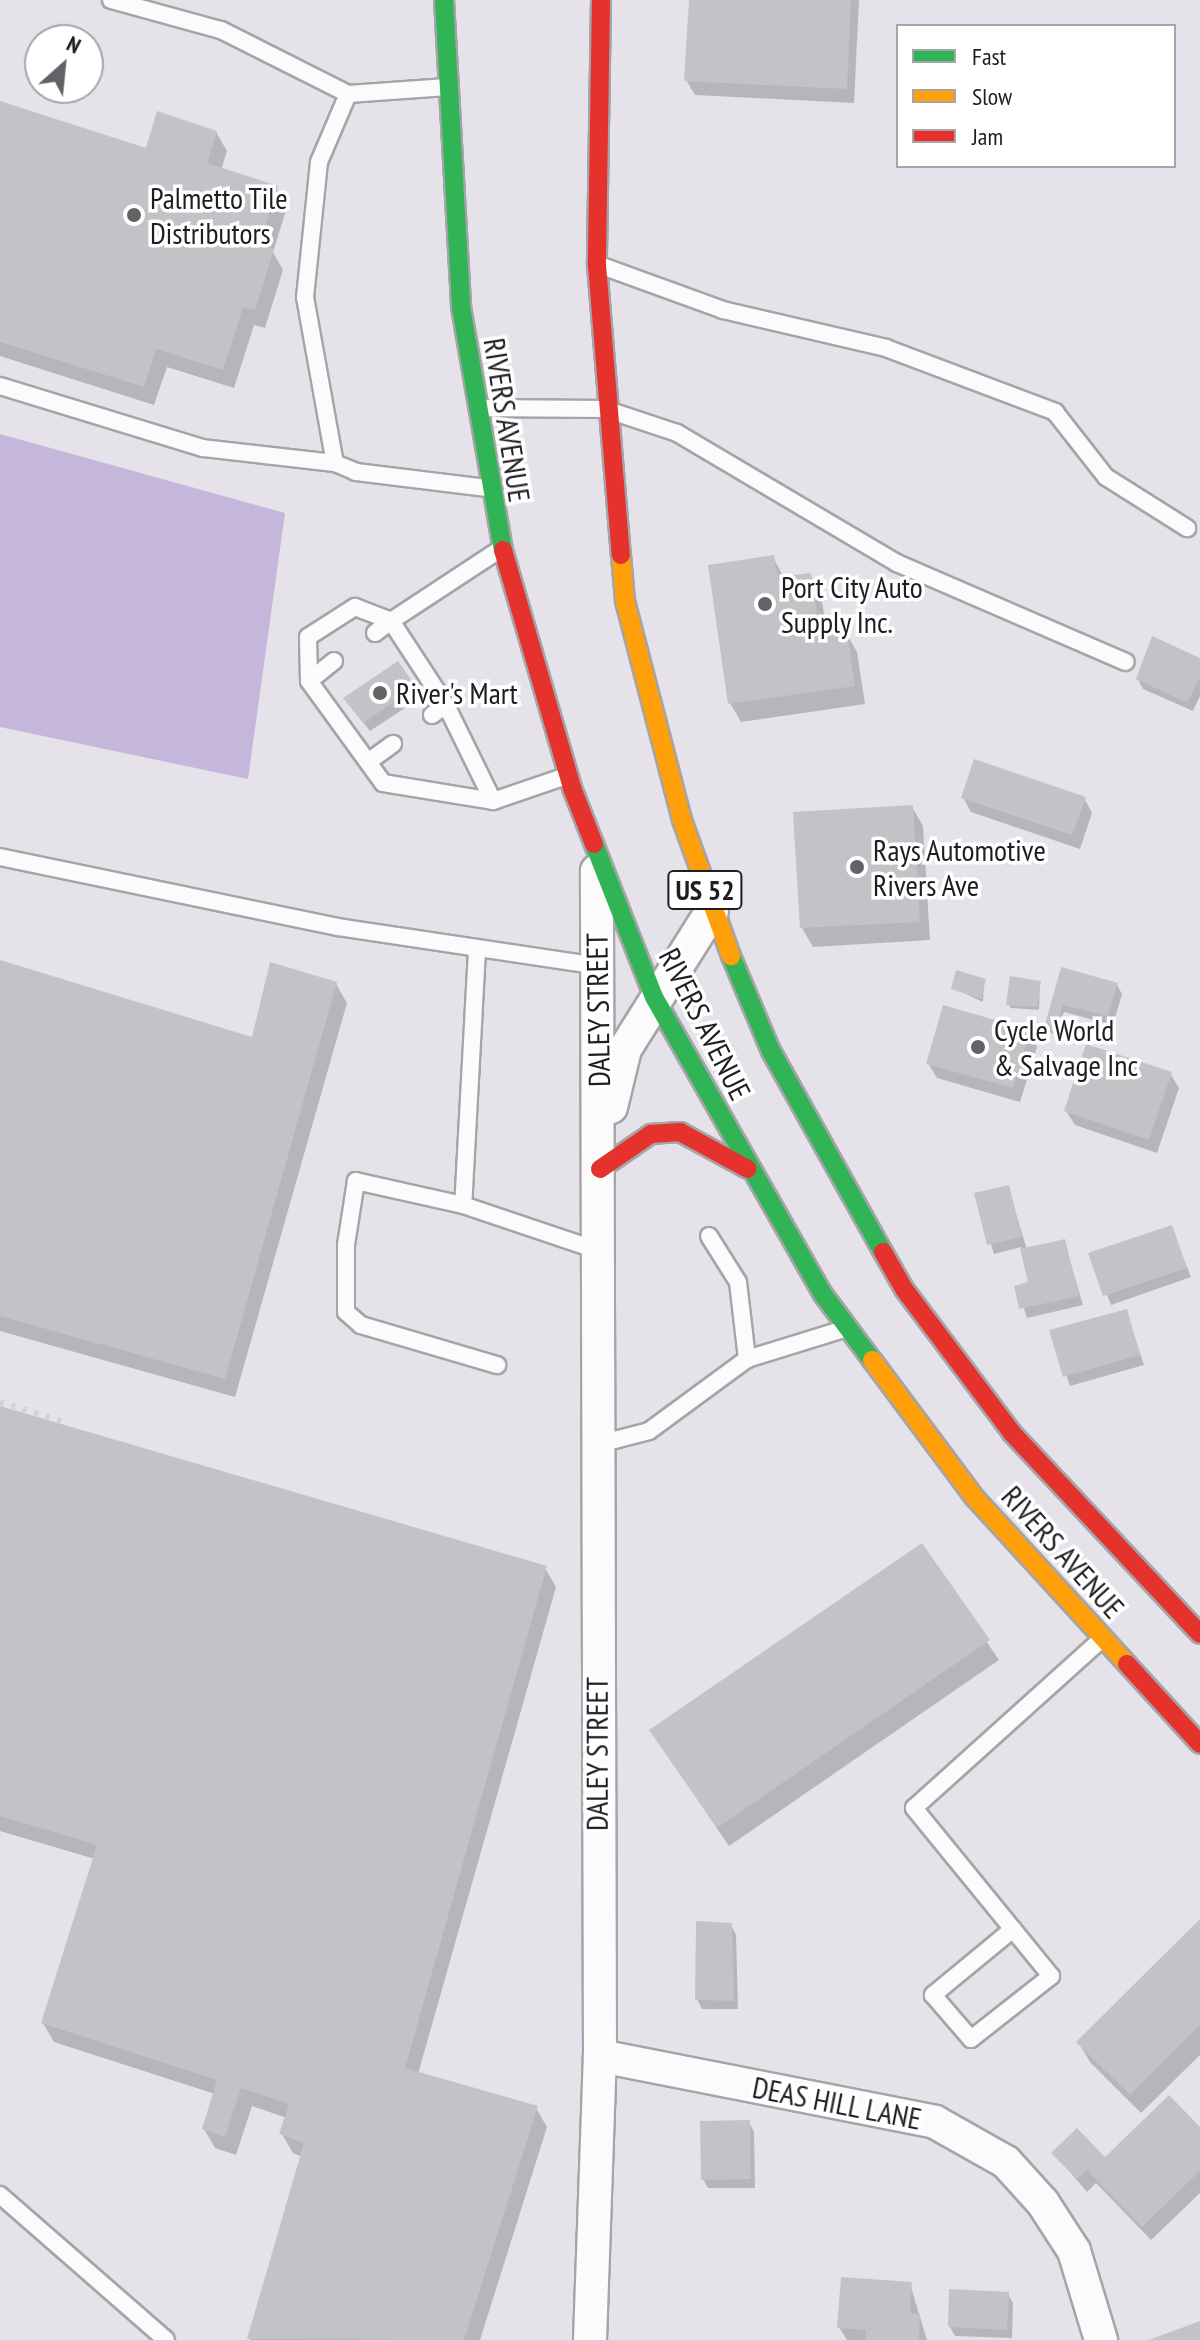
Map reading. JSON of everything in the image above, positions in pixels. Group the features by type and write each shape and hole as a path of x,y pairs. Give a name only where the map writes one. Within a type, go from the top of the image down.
{"main road":[{"name":"RIVERS AVENUE","path":"444,0 461,307 489,488 568,775 654,997 752,1171 847,1327 975,1498 1200,1744"},
{"name":"RIVERS AVENUE","path":"601,0 597,265 605,409 625,601 682,820 712,911 771,1051 904,1289 1012,1433 1200,1634"},
{"path":"600,1169 651,1134 680,1132 752,1171"}],"street":[{"name":"DALEY STREET","path":"590,2340 600,2056 597,851"},
{"name":"DALEY STREET","path":"600,1169 625,1049 654,997 712,911"},
{"name":"DEAS HILL LANE","path":"600,2056 935,2122 1006,2162 1043,2203 1074,2251 1101,2340"}],"lane":[{"path":"111,0 221,30 348,94 447,87"},
{"path":"335,463 305,297 319,162 348,94"},
{"path":"597,265 723,310 886,348 1055,412 1106,477 1187,528"},
{"path":"0,386 203,448 335,463 356,472 489,488"},
{"path":"477,408 605,409 677,433 897,563 1126,662"},
{"path":"375,633 504,547"},
{"path":"493,801 391,621 355,607 308,637 309,681 383,783 493,801 568,775"},
{"path":"309,681 334,661"},
{"path":"368,762 393,744"},
{"path":"0,857 338,927 598,966"},
{"path":"463,1205 477,950"},
{"path":"497,1365 361,1325 346,1312 346,1245 356,1181 463,1205 600,1251"},
{"path":"709,1236 738,1282 747,1359"},
{"path":"599,1444 649,1431 747,1359 847,1327"},
{"path":"1013,1929 933,1995 971,2039 1051,1976 1013,1929 914,1808 1103,1638"},
{"path":"0,2195 166,2340"}],"shaded area":[{"path":"0,434 285,513 248,779 0,727"}],"building":[{"path":"689,0 851,0 847,89 684,81"},
{"name":"Palmetto Tile Distributors","path":"0,101 146,148 157,111 217,131 207,163 278,186 259,245 274,249 255,310 243,307 223,370 156,349 144,387 0,342"},
{"name":"Port City Auto Supply Inc.","path":"774,555 778,577 811,573 820,634 847,631 855,686 728,704 708,565"},
{"path":"1152,636 1200,658 1200,677 1187,703 1136,679"},
{"name":"River's Mart","path":"398,661 416,687 363,723 343,698"},
{"path":"974,759 1086,797 1072,835 961,798"},
{"name":"Rays Automotive Rivers Ave","path":"913,805 920,922 800,928 793,812"},
{"path":"0,960 252,1037 270,962 337,982 225,1379 0,1316"},
{"path":"1061,967 1118,983 1108,1016 1063,1005 1054,1032 1044,1028"},
{"path":"956,970 986,979 981,999 951,989"},
{"path":"1010,976 1041,981 1037,1007 1006,1005"},
{"name":"Cycle World & Salvage Inc","path":"943,1005 1030,1030 1013,1088 926,1064"},
{"path":"1086,1044 1172,1072 1149,1140 1064,1111"},
{"path":"1009,1185 1022,1237 987,1245 974,1193"},
{"path":"1172,1225 1187,1268 1103,1296 1088,1253"},
{"path":"1065,1239 1079,1296 1019,1309 1014,1286 1028,1282 1020,1249"},
{"path":"1127,1309 1140,1355 1063,1377 1049,1330"},
{"path":"0,1406 547,1566 405,2068 538,2106 464,2340 247,2339 304,2143 279,2134 289,2104 241,2088 225,2137 202,2129 217,2080 41,2023 97,1845 0,1816"},
{"path":"922,1543 990,1640 717,1828 649,1730"},
{"path":"1200,1919 1200,2025 1130,2095 1076,2042"},
{"path":"696,1921 732,1923 734,2001 695,2000"},
{"path":"1169,2095 1200,2127 1200,2171 1142,2227 1087,2170 1077,2179 1051,2153 1077,2128 1105,2157"},
{"path":"750,2120 751,2179 701,2180 700,2121"},
{"path":"841,2277 912,2282 910,2313 920,2314 919,2340 865,2340 866,2330 837,2328"},
{"path":"949,2289 1009,2292 1007,2330 948,2327"},
{"path":"1200,2321 1200,2340 1149,2340"}],"railway":[{"path":"0,1402 68,1423"}],"traffic: fast":[{"path":"444,0 461,307 503,550"},
{"path":"594,844 654,997 822,1293 872,1360"},
{"path":"731,956 771,1051 883,1252"}],"traffic: slow":[{"path":"621,555 625,601 682,820 731,956"},
{"path":"872,1360 975,1498 1127,1664"}],"traffic: jam":[{"path":"601,0 597,265 621,555"},
{"path":"503,550 572,788 594,844"},
{"path":"600,1169 651,1134 680,1132 748,1169"},
{"path":"883,1252 904,1289 1012,1433 1200,1634"},
{"path":"1127,1664 1200,1744"}],"place":[{"name":"Palmetto Tile Distributors","path":"134,215"},
{"name":"Port City Auto Supply Inc.","path":"765,604"},
{"name":"River's Mart","path":"380,693"},
{"name":"Rays Automotive Rivers Ave","path":"857,867"},
{"name":"Cycle World & Salvage Inc","path":"978,1047"}]}
